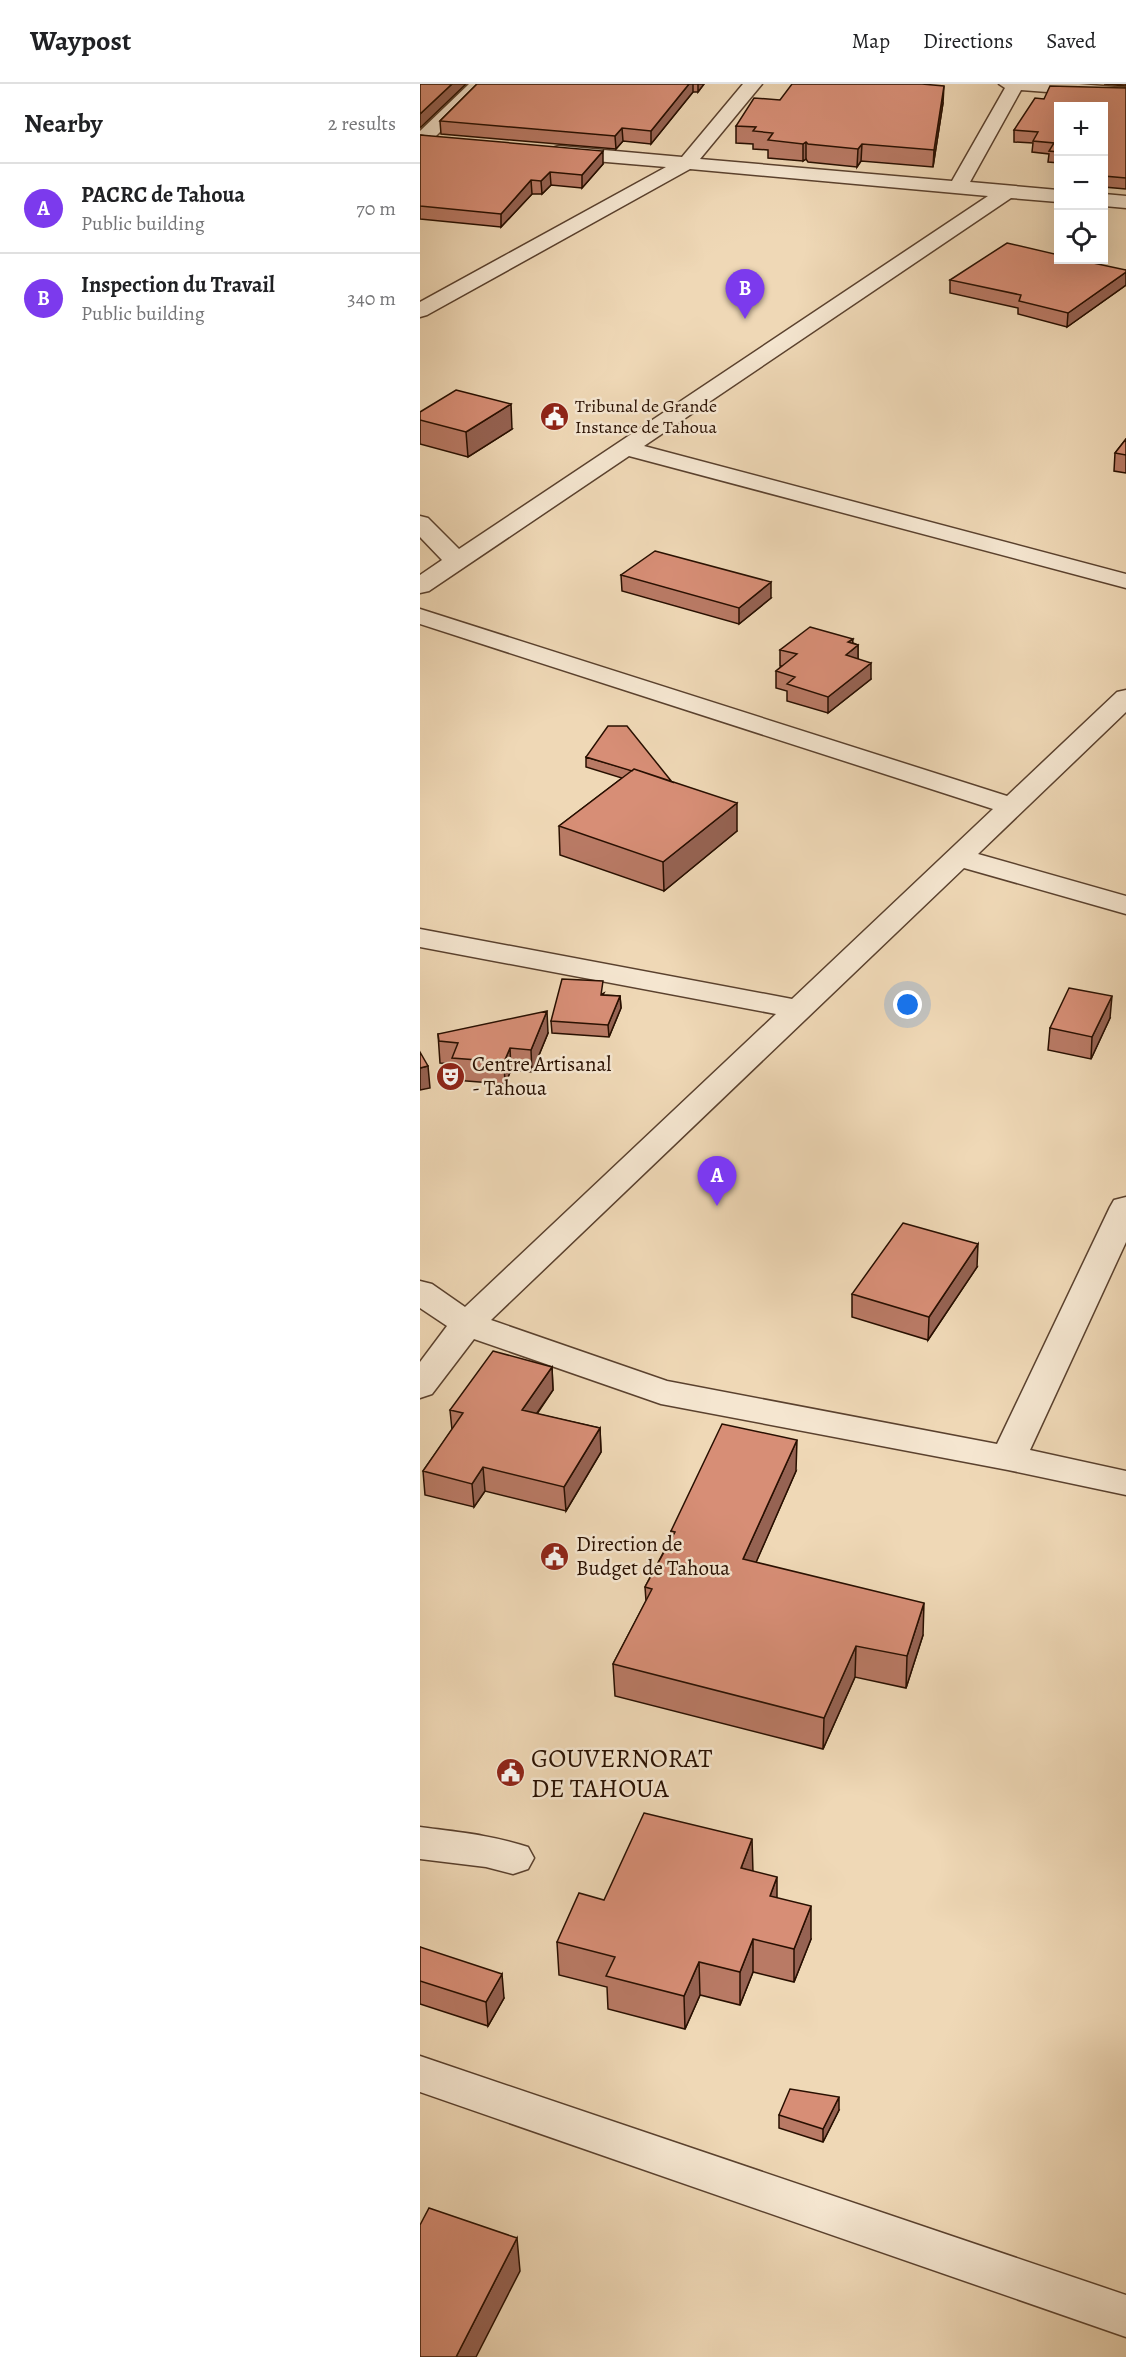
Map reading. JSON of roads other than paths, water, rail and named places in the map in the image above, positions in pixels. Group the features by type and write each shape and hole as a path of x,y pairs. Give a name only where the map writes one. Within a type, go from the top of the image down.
{"street":[{"path":"421,140 479,84"},
{"path":"420,311 687,163 753,84"},
{"path":"1008,84 1126,93"},
{"path":"958,187 1016,84"},
{"path":"421,140 444,142"},
{"path":"537,150 1054,196"},
{"path":"420,586 1008,191"},
{"path":"1108,200 1126,201"},
{"path":"625,448 1126,581"},
{"path":"420,523 457,561"},
{"path":"420,616 1012,806"},
{"path":"420,1386 467,1324 1126,698"},
{"path":"958,857 1126,905"},
{"path":"420,938 798,1009"},
{"path":"1008,1458 1126,1207"},
{"path":"420,1292 467,1324 662,1392 1008,1458 1126,1483"},
{"path":"420,1844 486,1851 513,1858"},
{"path":"420,2074 1126,2316"}],"place":[{"name":"Inspection du Travail","path":"745,319"},
{"name":"Tribunal de Grande Instance de Tahoua","path":"554,416"},
{"name":"Centre Artisanal - Tahoua","path":"451,1076"},
{"name":"PACRC de Tahoua","path":"717,1206"},
{"name":"Direction de Budget de Tahoua","path":"555,1556"},
{"name":"GOUVERNORAT DE TAHOUA","path":"510,1773"}]}
